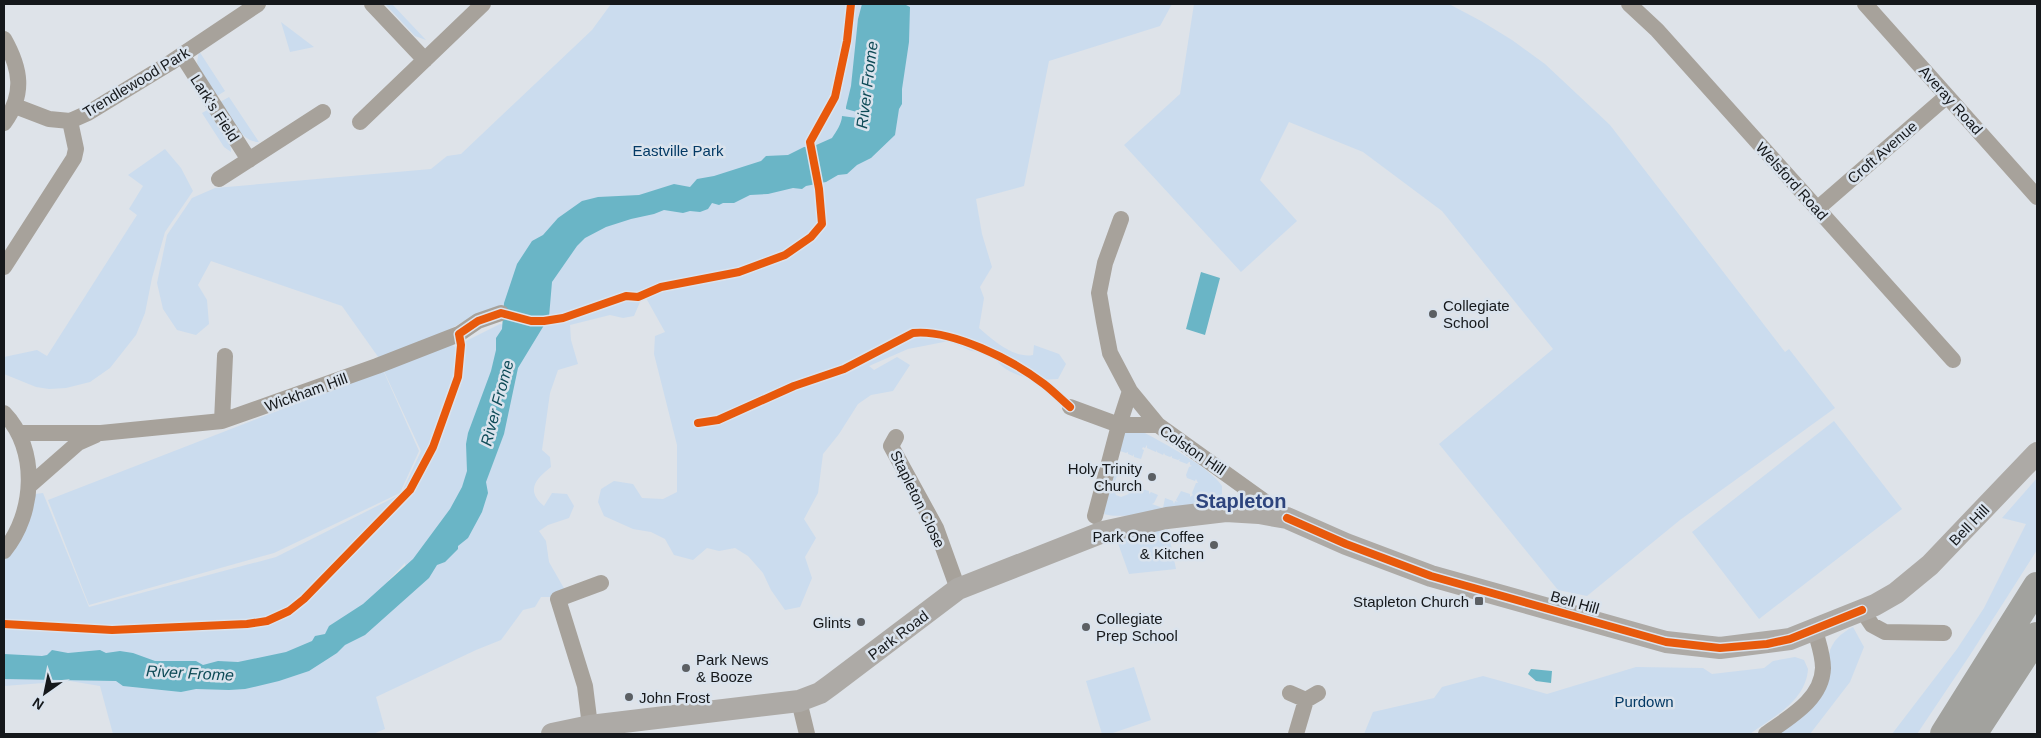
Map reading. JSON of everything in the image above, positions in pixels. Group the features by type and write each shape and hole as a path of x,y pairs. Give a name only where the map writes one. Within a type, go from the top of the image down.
{"highway":[{"path":"1944,734 2037,586"},
{"path":"1973,734 2037,636"}],"main road":[{"name":"Bell Hill","path":"1238,512 1259,513 1287,518 1346,544 1431,576 1666,642 1720,648 1790,639 1862,610 1896,593 1930,564 2037,452"},
{"name":"Park Road","path":"552,734 590,726 799,701 820,693 958,589 1103,532 1196,514 1238,512"}],"street":[{"path":"372,4 425,60"},
{"path":"360,122 483,4"},
{"name":"Welsford Road","path":"1629,4 1657,30 1953,360"},
{"name":"Averay Road","path":"1865,4 2037,197"},
{"name":"Trendlewood Park","path":"15,106 49,119 70,121 88,113 255,7"},
{"path":"4,39 11,51 18,74 18,91 15,106 4,124"},
{"name":"Lark's Field","path":"182,55 249,160"},
{"name":"Croft Avenue","path":"1817,209 1947,96"},
{"path":"219,179 323,112"},
{"path":"4,267 74,158 76,149 70,121"},
{"path":"1121,219 1105,264 1099,293 1110,353 1130,391 1158,425"},
{"name":"Wickham Hill","path":"18,433 101,433 222,421 376,366 459,334 478,321 500,314"},
{"path":"222,421 225,356"},
{"path":"1095,516 1130,391"},
{"name":"Colston Hill","path":"1070,407 1119,425 1158,425 1287,518"},
{"path":"4,413 18,433 27,460 29,486 25,510 18,529 4,551"},
{"name":"Wickham Hill","path":"29,486 78,443 101,433"},
{"name":"Stapleton Close","path":"896,437 891,446 936,528 958,589"},
{"name":"Colston Hill","path":"1235,479 1240,494 1238,512"},
{"path":"590,726 585,686 558,599 601,583"},
{"path":"1862,610 1874,627 1884,632 1895,627 1944,633"},
{"path":"1766,734 1807,703 1818,688 1823,667 1815,630"},
{"path":"1290,693 1312,696 1296,734"},
{"path":"799,701 807,734"}],"green space":[{"path":"385,4 392,4 426,40 415,36"},
{"name":"Eastville Park","path":"611,4 1172,4 1160,26 1049,61 1024,186 976,199 982,234 992,267 980,287 984,298 979,328 1004,348 1019,354 1033,355 1034,345 1059,354 1066,364 1058,379 1020,376 1004,367 991,353 971,351 949,341 908,349 869,366 874,370 897,357 910,365 893,391 871,395 858,404 839,434 823,454 818,493 804,519 816,538 805,557 812,578 800,607 785,610 771,590 763,573 748,556 735,548 719,551 707,548 693,560 674,555 665,539 651,532 633,529 604,516 598,502 601,489 614,481 633,484 642,498 663,499 677,492 677,445 654,354 655,336 665,332 646,298 640,294 640,302 634,316 623,318 610,315 570,325 571,340 578,364 558,370 550,393 542,450 550,457 551,467 537,480 534,490 538,500 544,506 552,493 567,494 574,506 569,518 548,525 539,531 546,541 549,562 565,590 554,597 541,597 535,607 523,610 501,640 376,697 385,729 373,734 113,734 100,686 70,681 4,686 4,560 21,540 35,494 43,493 89,607 276,557 401,494 421,451 383,369 386,368 342,306 211,261 198,285 207,300 209,324 196,335 177,330 163,309 157,283 167,235 192,198 215,188 431,169 447,156 461,154 592,30","holes":["506,307 506,325 500,324 454,347 448,330 468,319","405,563 408,578 388,581"]},
{"path":"1194,4 1449,4 1512,40 1545,64 1610,125 1785,352 1789,349 1835,408 1680,520 1587,596 1558,590 1439,444 1553,349 1442,211 1363,152 1289,122 1260,180 1297,221 1241,272 1124,145 1180,94"},
{"path":"281,22 314,47 290,52"},
{"path":"199,51 225,91 217,96 198,67"},
{"path":"229,97 259,142 246,138 232,121 220,102"},
{"path":"209,109 230,140 231,152 224,147 202,113"},
{"path":"165,149 181,168 193,191 165,232 152,278 145,313 136,335 110,368 90,382 66,388 49,389 36,387 4,374 4,357 37,350 47,356 137,215 129,209 143,186 128,175"},
{"path":"383,370 419,451 400,493 274,553 89,605 48,500"},
{"path":"1834,421 1902,509 1759,619 1692,532"},
{"path":"1139,430 1184,455 1207,471 1222,486 1222,494 1199,504 1164,512 1128,516 1104,514 1114,466 1120,468 1112,489 1114,489 1116,495 1121,497 1129,494 1132,481 1134,481 1132,487 1149,491 1149,494 1151,492 1158,495 1152,504 1163,508 1165,498 1173,501 1174,504 1175,501 1178,502 1176,500 1181,491 1190,494 1190,497 1193,495 1196,483 1198,483 1196,479 1195,481 1187,478 1186,475 1189,467 1192,466 1190,462 1187,464 1164,453 1163,455 1157,452 1157,450 1156,452 1147,448 1147,445 1142,449 1144,450 1141,459 1134,457 1134,454 1133,456 1128,454 1128,452 1120,451 1118,434"},
{"path":"2037,478 2037,550 1917,734 1892,734 1957,649 1984,608 2026,524 2002,518"},
{"path":"1167,526 1176,569 1129,574 1115,535"},
{"path":"1853,627 1864,647 1850,682 1810,734 1778,734 1782,732 1835,641"},
{"name":"Purdown","path":"1795,657 1804,660 1808,669 1806,680 1801,690 1787,707 1750,734 1364,734 1373,712 1434,698 1442,687 1483,676 1547,694 1636,667 1703,668 1712,674 1764,668 1773,661"},
{"path":"1134,667 1151,720 1110,734 1102,734 1086,681"}],"water":[{"name":"River Frome","path":"862,4 904,4 910,7 909,42 902,89 902,104 899,109 895,135 871,158 857,165 847,174 838,175 826,182 806,186 802,189 793,188 768,194 750,195 734,203 719,205 712,203 708,209 700,212 690,211 683,213 664,210 606,227 585,238 577,246 552,282 549,317 518,368 504,434 486,482 488,493 482,512 468,538 458,546 458,549 445,562 437,565 429,578 365,635 345,645 337,653 309,671 279,681 245,689 196,689 181,692 123,686 116,681 4,679 4,654 42,656 47,655 52,650 68,653 100,650 106,653 120,651 133,653 155,661 196,661 203,665 218,661 238,662 286,652 312,641 315,636 325,634 329,626 363,604 413,559 450,509 462,487 467,471 466,444 468,433 491,371 496,350 496,338 502,329 504,303 517,264 532,241 543,235 558,218 582,201 598,197 639,195 674,184 690,187 697,179 714,176 761,161 766,156 788,155 804,147 814,146 832,138 842,116 857,118 857,112 846,109 846,107 851,86 858,19"},
{"path":"1201,272 1220,278 1205,335 1186,329"},
{"path":"1531,669 1552,671 1551,683 1536,681 1528,674"}],"cycle path":[{"path":"4,624 112,630 247,624 267,621 289,611 304,599 410,490 433,447 458,377 461,345 459,334 478,321 501,313 531,321 563,318 626,296 638,297 661,287 739,272 785,255 811,237 822,224 819,189 810,142 835,97 847,41 851,4"},
{"path":"698,423 718,420 794,386 844,369 913,333 945,336 963,341 999,356 1044,384 1070,407"},
{"path":"1287,518 1346,544 1431,576 1666,642 1720,648 1767,644 1790,639 1862,610"}],"place":[{"name":"Collegiate School","path":"1433,314"},
{"name":"Holy Trinity Church","path":"1152,477"},
{"name":"Park One Coffee & Kitchen","path":"1214,545"},
{"name":"Stapleton Church","path":"1479,601"},
{"name":"Glints","path":"861,622"},
{"name":"Collegiate Prep School","path":"1086,627"},
{"name":"Park News & Booze","path":"686,668"},
{"name":"John Frost","path":"629,697"}],"district":[{"name":"Stapleton","path":"1241,501"}]}
